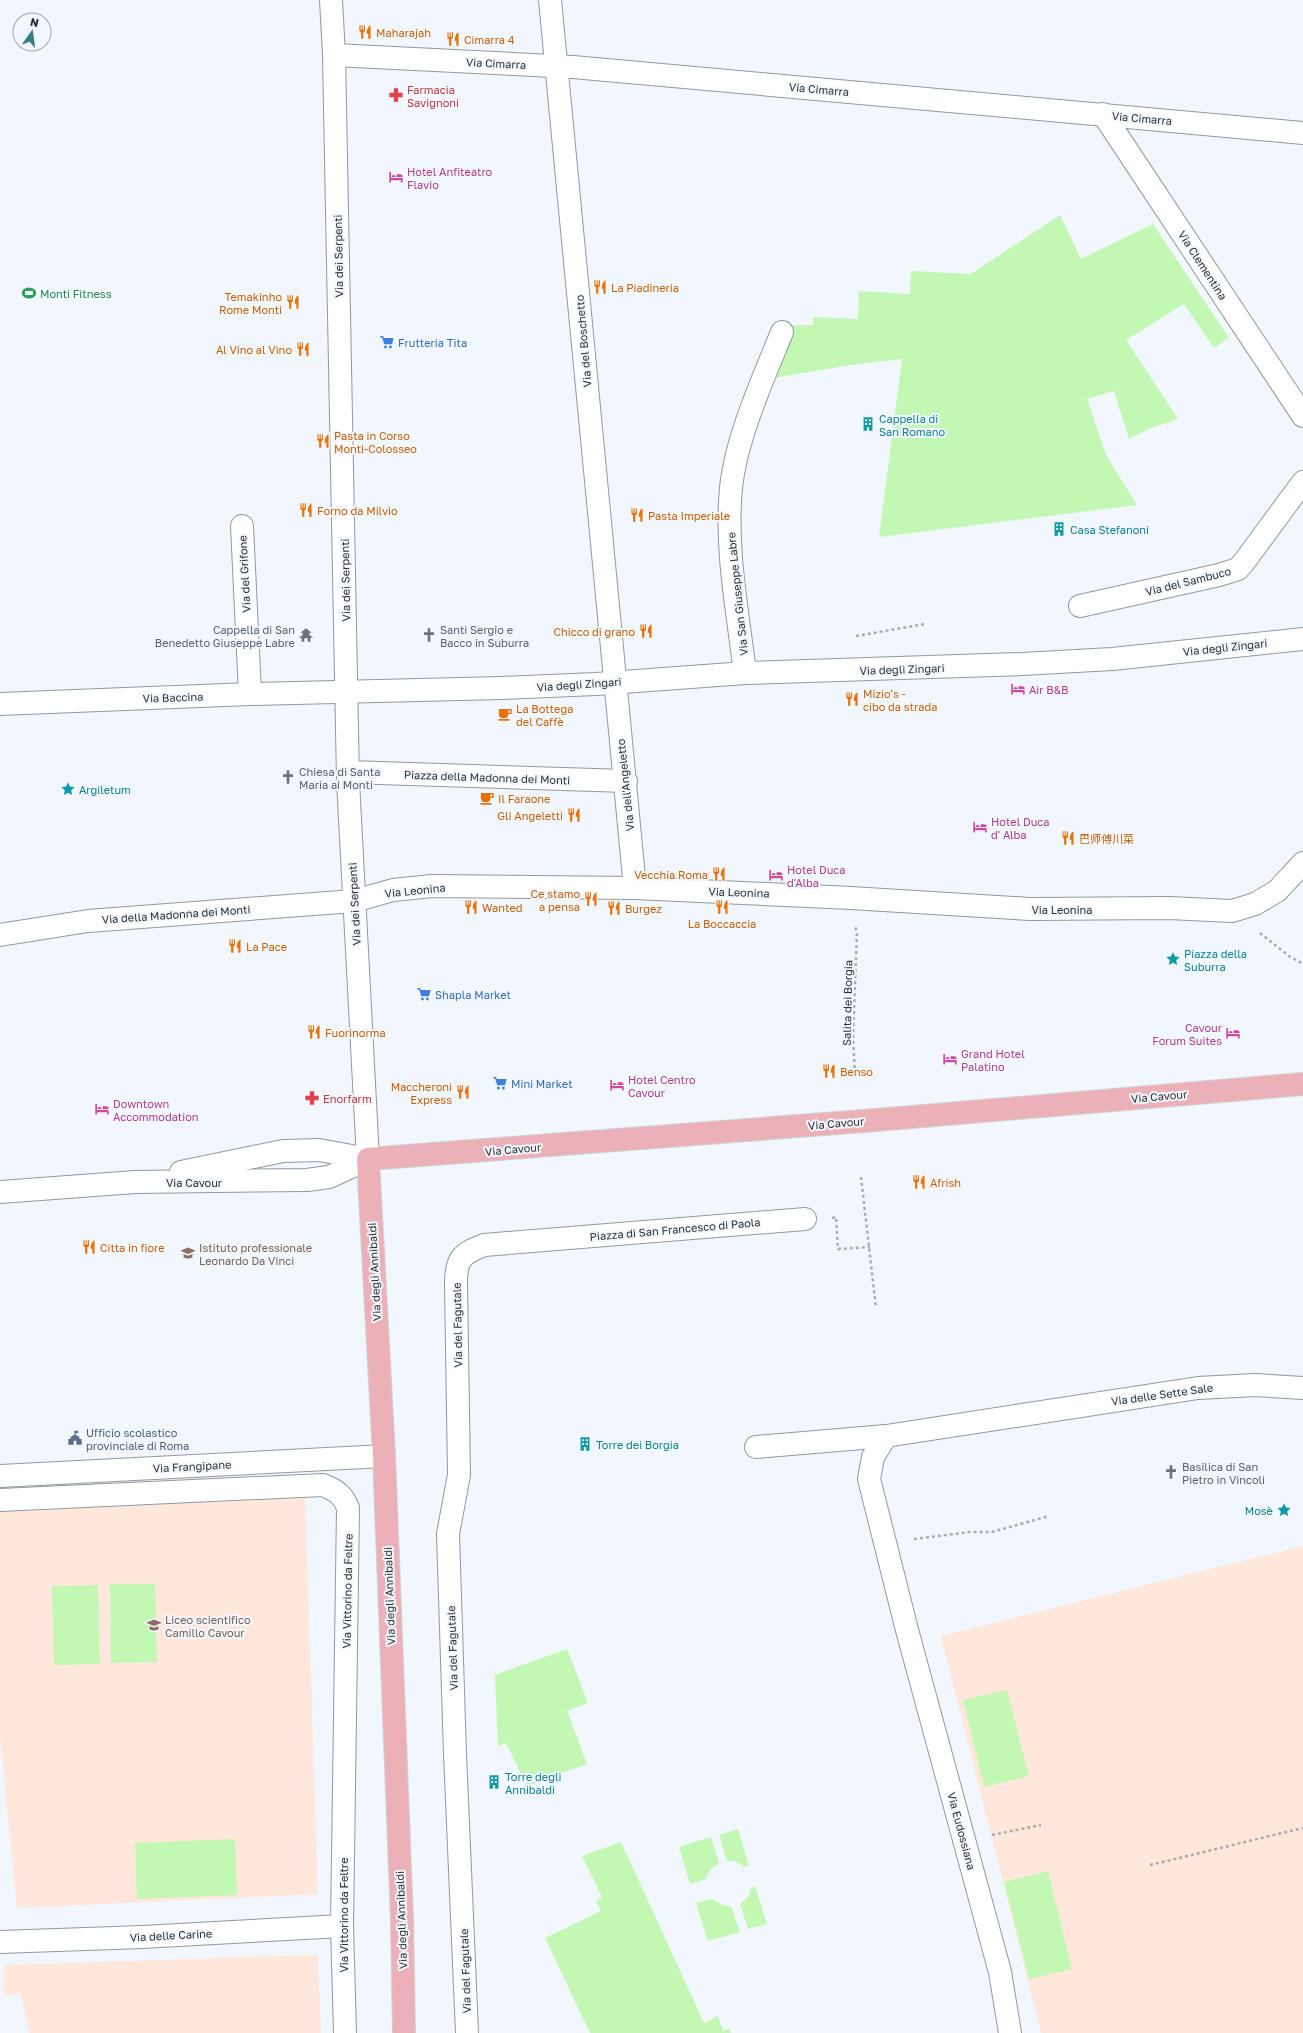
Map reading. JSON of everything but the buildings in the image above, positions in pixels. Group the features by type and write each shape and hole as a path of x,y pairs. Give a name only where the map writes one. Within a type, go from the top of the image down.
{"main road":[{"name":"Via Cavour","path":"368,1159 864,1121 1303,1084"},
{"name":"Via degli Annibaldi","path":"368,1159 384,1456 402,1920 404,2033"}],"street":[{"name":"Via dei Serpenti","path":"331,0 334,55 348,772 368,1159"},
{"name":"Via del Boschetto","path":"550,0 558,66 615,681"},
{"name":"Via Cimarra","path":"334,55 558,66 1303,133"},
{"name":"Via Clementina","path":"1103,114 1303,416"},
{"name":"Via San Giuseppe Labre","path":"745,673 730,548 731,488 747,425 782,332"},
{"name":"Via del Sambuco","path":"1080,606 1219,576 1238,569 1251,554 1303,482"},
{"name":"Via del Grifone","path":"242,526 250,694"},
{"name":"Via degli Zingari","path":"346,691 501,688 596,684 615,681 745,673 1081,661 1303,639"},
{"name":"Via dell'Angeletto","path":"615,681 626,781 635,888"},
{"name":"Via Baccina","path":"0,704 346,691"},
{"name":"Piazza della Madonna dei Monti","path":"348,772 626,781"},
{"name":"Via Leonina","path":"354,901 393,890 432,886 635,888 851,898 1030,909 1169,908 1232,911 1255,904 1277,891 1303,863"},
{"name":"Via della Madonna dei Monti","path":"0,935 88,921 354,901"},
{"name":"Via Cavour","path":"135,1182 283,1151 319,1150 368,1159"},
{"name":"Via Cavour","path":"0,1192 135,1182 270,1181 322,1178 329,1177 368,1159"},
{"name":"Piazza di San Francesco di Paola","path":"458,1263 462,1256 471,1250 484,1245 805,1219"},
{"name":"Via del Fagutale","path":"458,1263 456,1284 459,1475 448,1534 455,1754 467,2033"},
{"name":"Via delle Sette Sale","path":"756,1447 886,1436 1211,1386 1255,1385 1303,1388"},
{"name":"Via Eudossiana","path":"886,1436 873,1457 869,1479 907,1630 1000,1972 1010,2033"},
{"name":"Via Frangipane","path":"0,1476 384,1456"},
{"name":"Via Vittorino da Feltre","path":"0,1500 323,1485 339,1493 345,1500 348,1508 342,1926 345,2033"},
{"name":"Via delle Carine","path":"0,1942 142,1937 342,1926"}],"path":[{"path":"856,636 925,624"},
{"name":"Salita dei Borgia","path":"855,1074 853,1038 857,932"},
{"path":"1289,956 1303,964"},
{"path":"861,1177 876,1308"},
{"path":"805,1219 836,1218 838,1249 870,1247"},
{"path":"885,1542 970,1532 992,1532 1049,1516"},
{"path":"1004,1833 1041,1825"},
{"path":"1150,1865 1303,1828"}],"shaded area":[{"name":"Liceo scientifico Camillo Cavour","path":"305,1498 318,1894 17,1908 0,1737 0,1512"},
{"path":"1303,1546 1303,2033 1041,2033 941,1636"},
{"path":"318,1955 321,2033 29,2033 21,1993 4,1996 4,1965"}],"green space":[{"path":"1060,215 1081,259 1153,224 1229,338 1214,348 1184,304 1126,340 1178,419 1151,428 1129,439 1114,391 1087,399 1106,455 1137,505 879,537 902,359 850,365 774,378 791,325 813,325 813,317 858,319 859,291 910,294 911,271 971,274"},
{"path":"110,1584 155,1584 157,1662 111,1663"},
{"path":"98,1585 100,1664 54,1665 52,1586"},
{"path":"567,1649 588,1703 567,1711 587,1764 527,1786 506,1743 498,1746 495,1675"},
{"path":"1007,1690 1029,1776 984,1787 963,1700"},
{"path":"738,1829 749,1866 745,1867 735,1861 727,1861 719,1835"},
{"path":"711,1837 719,1863 710,1870 706,1879 690,1884 679,1847"},
{"path":"235,1839 237,1895 137,1899 135,1843"},
{"path":"621,1842 704,2023 718,2016 723,2031 729,2029 731,2033 590,2033 545,1938 601,1911 596,1901 602,1897 582,1856"},
{"path":"1048,1871 1072,1969 1029,1979 1004,1882"},
{"path":"755,1886 767,1924 748,1929 740,1904 748,1897 752,1887"},
{"path":"712,1899 724,1906 731,1906 740,1932 708,1941 696,1903"}],"place":[{"name":"Maharajah","path":"365,32"},
{"name":"Cimarra 4","path":"453,39"},
{"name":"Farmacia Savignoni","path":"396,95"},
{"name":"Hotel Anfiteatro Flavio","path":"396,177"},
{"name":"La Piadineria","path":"600,287"},
{"name":"Monti Fitness","path":"29,293"},
{"name":"Temakinho Rome Monti","path":"293,302"},
{"name":"Frutteria Tita","path":"387,342"},
{"name":"Al Vino al Vino","path":"303,349"},
{"name":"Cappella di San Romano","path":"868,424"},
{"name":"Pasta in Corso Monti-Colosseo","path":"323,441"},
{"name":"Forno da Milvio","path":"306,510"},
{"name":"Pasta Imperiale","path":"637,515"},
{"name":"Casa Stefanoni","path":"1059,529"},
{"name":"Chicco di grano","path":"646,631"},
{"name":"Cappella di San Benedetto Giuseppe Labre","path":"306,635"},
{"name":"Santi Sergio e Bacco in Suburra","path":"429,635"},
{"name":"Air B&B","path":"1018,689"},
{"name":"Mizio's - cibo da strada","path":"852,699"},
{"name":"La Bottega del Caffè","path":"505,714"},
{"name":"Chiesa di Santa Maria ai Monti","path":"288,777"},
{"name":"Argiletum","path":"68,789"},
{"name":"Il Faraone","path":"487,798"},
{"name":"Gli Angeletti","path":"574,815"},
{"name":"Hotel Duca d' Alba","path":"980,827"},
{"name":"巴师傅川菜","path":"1068,838"},
{"name":"Vecchia Roma","path":"719,874"},
{"name":"Hotel Duca d'Alba","path":"776,875"},
{"name":"Ce stamo a pensa","path":"591,899"},
{"name":"Wanted","path":"471,907"},
{"name":"La Boccaccia","path":"722,907"},
{"name":"Burgez","path":"614,908"},
{"name":"La Pace","path":"235,946"},
{"name":"Piazza della Suburra","path":"1173,959"},
{"name":"Shapla Market","path":"424,994"},
{"name":"Fuorinorma","path":"314,1032"},
{"name":"Cavour Forum Suites","path":"1233,1033"},
{"name":"Grand Hotel Palatino","path":"950,1059"},
{"name":"Benso","path":"829,1071"},
{"name":"Mini Market","path":"500,1083"},
{"name":"Hotel Centro Cavour","path":"617,1085"},
{"name":"Maccheroni Express","path":"463,1092"},
{"name":"Enorfarm","path":"312,1098"},
{"name":"Downtown Accommodation","path":"102,1109"},
{"name":"Afrish","path":"919,1182"},
{"name":"Citta in fiore","path":"89,1247"},
{"name":"Istituto professionale Leonardo Da Vinci","path":"188,1253"},
{"name":"Ufficio scolastico provinciale di Roma","path":"75,1438"},
{"name":"Torre dei Borgia","path":"585,1444"},
{"name":"Basilica di San Pietro in Vincoli","path":"1171,1472"},
{"name":"Mosè","path":"1284,1510"},
{"name":"Liceo scientifico Camillo Cavour","path":"154,1625"},
{"name":"Torre degli Annibaldi","path":"494,1782"}]}
